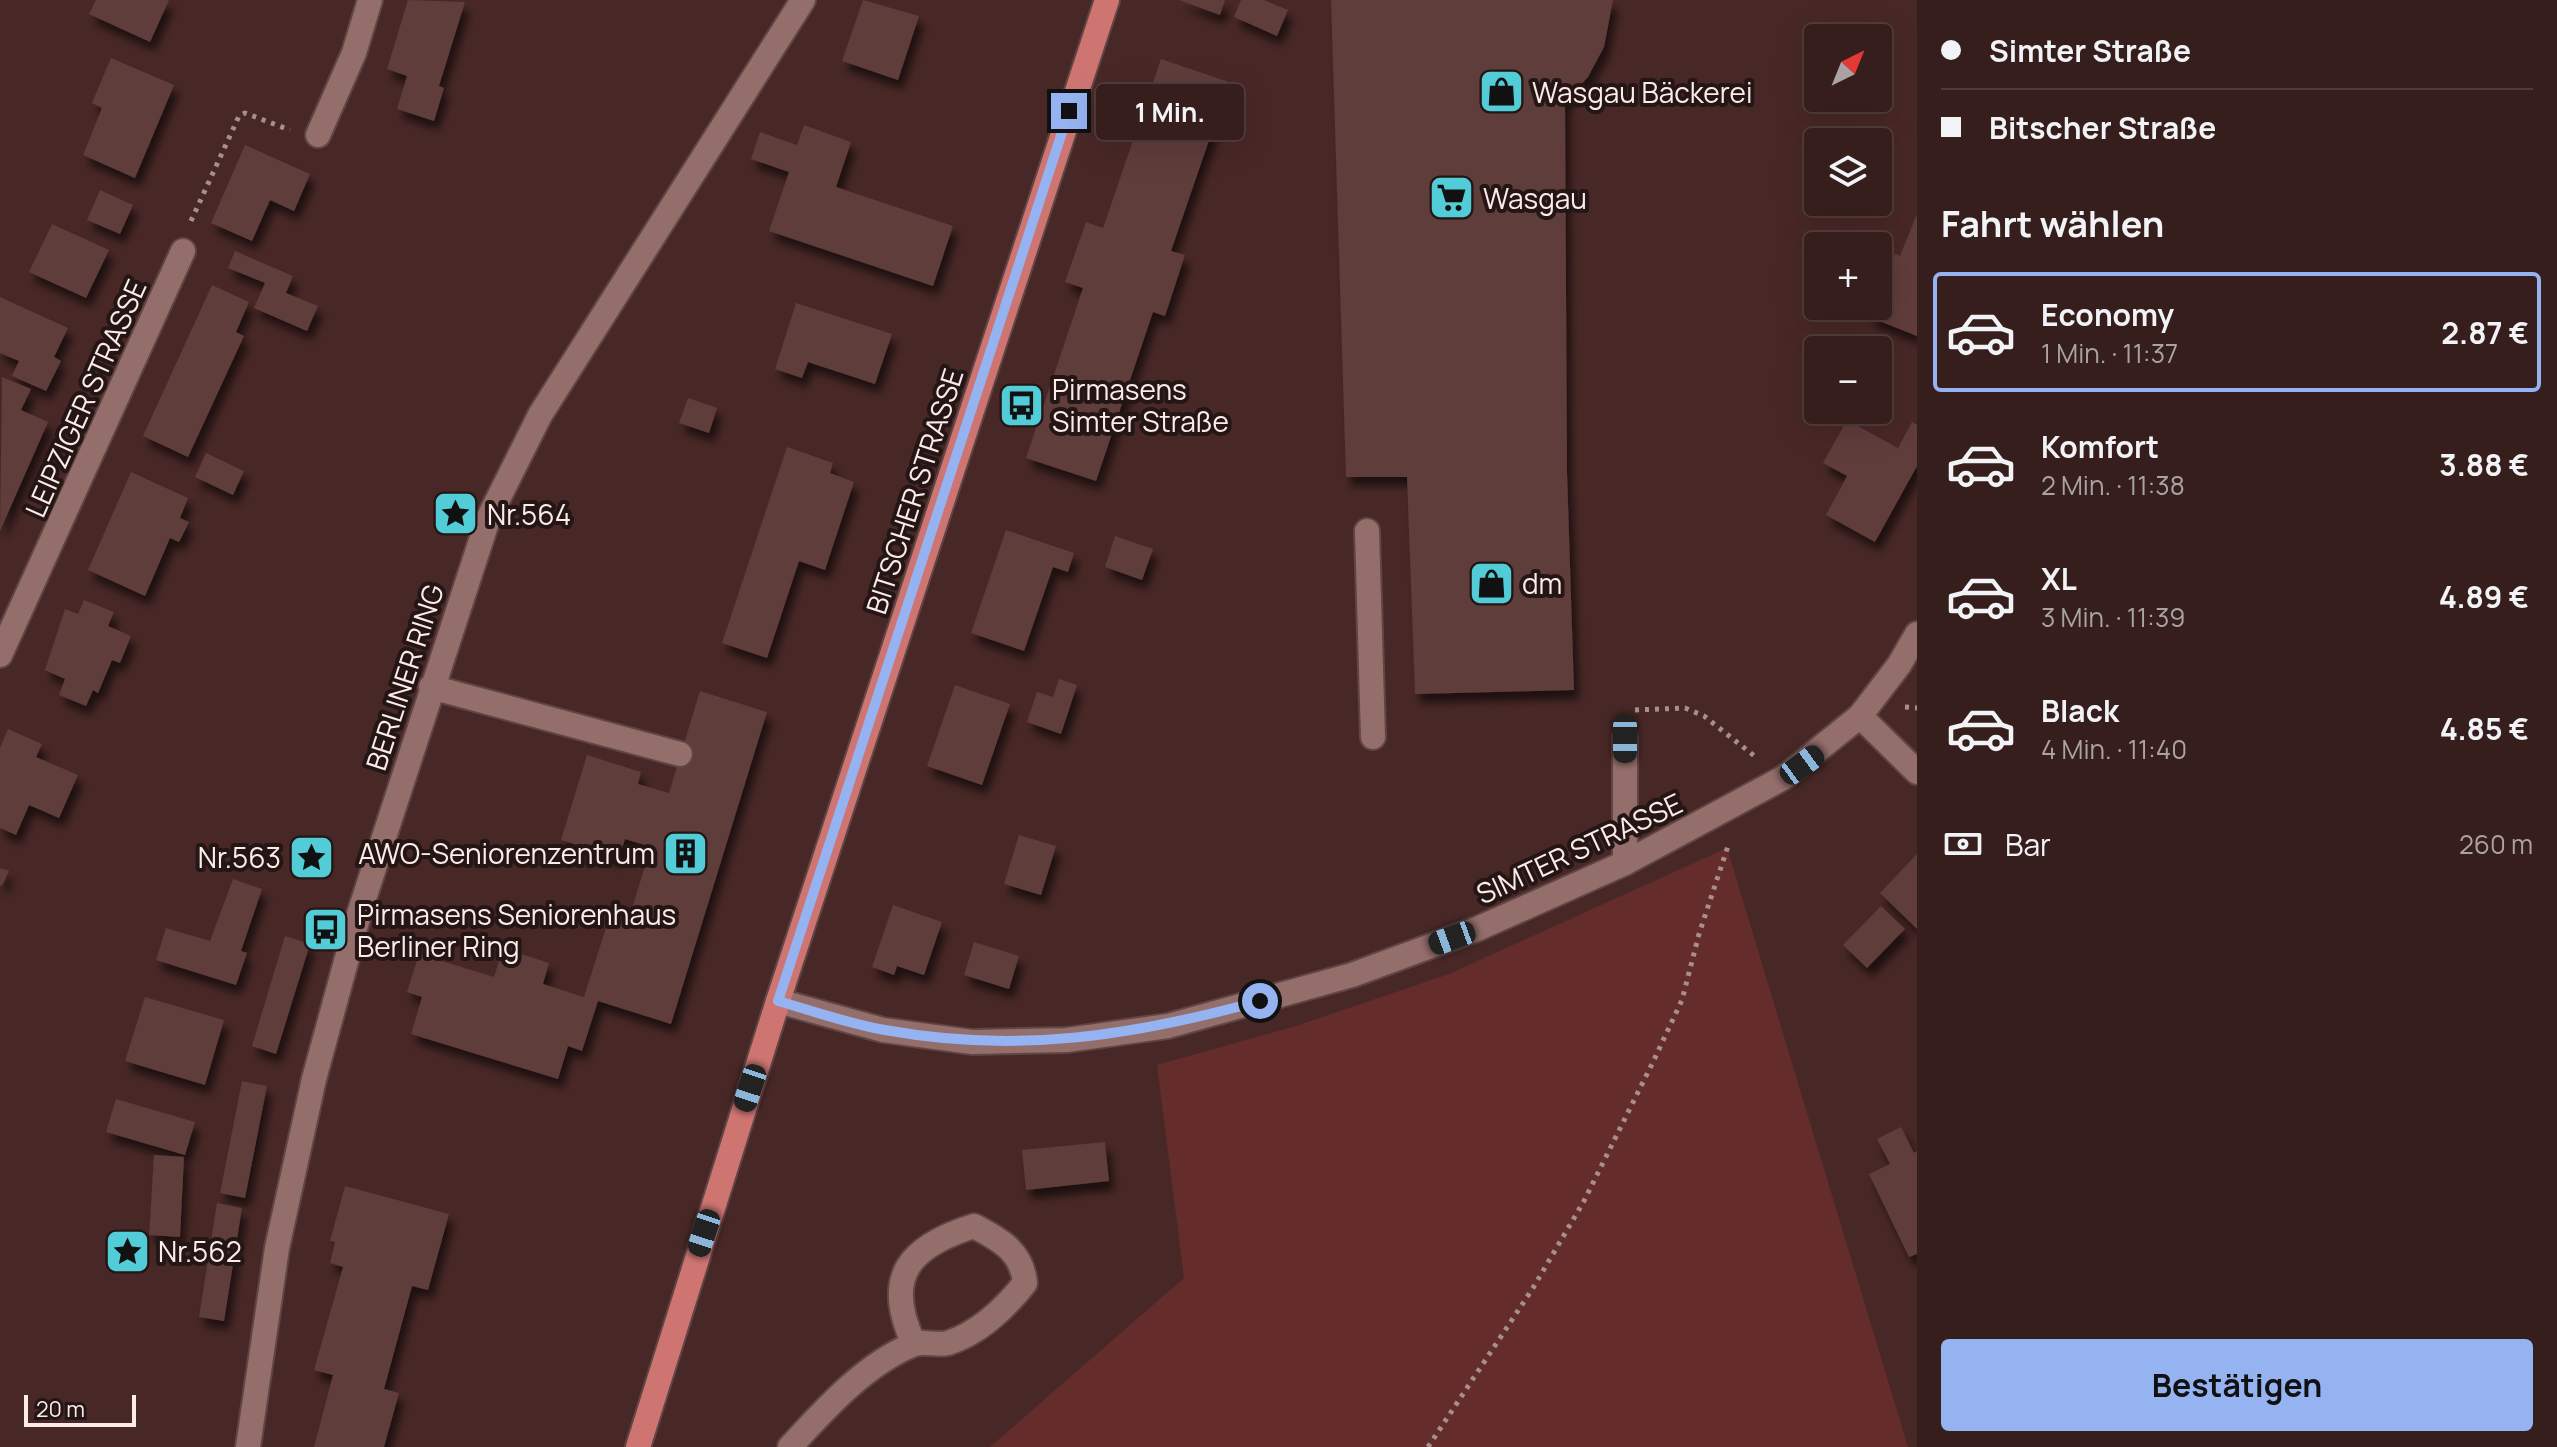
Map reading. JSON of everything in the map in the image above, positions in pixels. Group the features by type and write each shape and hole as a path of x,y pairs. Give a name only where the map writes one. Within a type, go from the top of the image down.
{"main road":[{"name":"BITSCHER STRASSE","path":"638,1447 778,1001 1107,0"}],"street":[{"path":"318,135 354,53 370,0"},
{"name":"BERLINER RING","path":"248,1447 294,1155 359,914 488,519 540,415 803,0"},
{"name":"LEIPZIGER STRASSE","path":"0,655 183,251"},
{"path":"1367,531 1373,737"},
{"name":"SIMTER STRASSE","path":"778,1001 883,1030 972,1042 1067,1040 1168,1026 1352,975 1477,929 1625,863 1783,778 1860,716 1899,665 1917,634"},
{"path":"431,687 680,754"},
{"path":"1860,716 1917,772"},
{"path":"1625,739 1625,863"},
{"path":"790,1447 827,1406 875,1368 914,1344 947,1343 1004,1309 1025,1283 1024,1264 1004,1242 974,1226 923,1247 908,1265 901,1293 903,1320 914,1344"}],"path":[{"path":"183,251 188,227 239,116 245,113 306,136 318,135"},
{"path":"1623,711 1685,708 1704,716 1783,778"},
{"path":"1428,1447 1533,1288 1584,1201 1682,1000 1699,934 1730,840"}],"shaded area":[{"path":"1727,848 1908,1447 990,1447 1184,1278 1157,1065 1296,1026 1449,974"}],"building":[{"path":"96,0 169,0 150,42 89,14"},
{"path":"408,0 465,2 439,86 444,88 434,121 397,109 407,76 387,69"},
{"path":"863,0 919,16 898,80 842,61"},
{"path":"1179,0 1225,0 1220,15"},
{"path":"1241,0 1264,0 1288,10 1277,36 1234,17"},
{"name":"Wasgau","path":"1331,0 1613,0 1604,47 1588,77 1565,102 1567,472 1574,690 1415,694 1407,477 1346,477"},
{"path":"111,58 174,85 135,178 83,155 102,108 92,103"},
{"path":"1161,59 1229,82 1171,251 1185,255 1165,316 1153,312 1096,481 1026,458 1083,288 1065,282 1086,222 1103,228"},
{"path":"804,125 851,142 836,187 953,226 933,286 769,231 789,172 751,159 760,132 797,145"},
{"path":"245,145 310,174 294,211 270,200 252,241 211,223"},
{"path":"100,190 133,205 120,234 87,220"},
{"path":"1917,214 1917,336 1877,320 1892,320 1892,261 1895,254 1900,256"},
{"path":"52,224 109,250 86,298 29,272"},
{"path":"235,251 293,276 286,293 318,306 307,331 254,308 265,283 228,268"},
{"path":"212,285 249,302 236,332 244,336 188,457 143,436"},
{"path":"0,297 68,328 54,357 61,361 46,391 12,376 19,361 0,353"},
{"path":"796,303 892,334 875,384 808,362 802,378 775,369"},
{"path":"2,377 31,389 21,410 48,422 0,531"},
{"path":"688,398 717,408 709,433 679,423"},
{"path":"1912,422 1917,425 1917,466 1875,542 1826,515 1847,476 1823,463 1845,424 1854,424 1898,448"},
{"path":"787,447 833,463 830,473 854,482 825,570 799,561 767,658 722,643"},
{"path":"206,453 244,471 233,495 195,477"},
{"path":"131,472 188,498 180,518 189,522 179,542 170,538 145,596 88,570"},
{"path":"1006,530 1074,553 1068,572 1053,567 1024,651 971,633"},
{"path":"1115,536 1153,549 1142,580 1105,567"},
{"path":"84,600 114,612 108,626 131,636 120,663 112,660 98,693 93,690 86,706 59,695 65,679 45,670 65,609 78,614"},
{"path":"1059,679 1077,685 1061,734 1027,722 1037,692 1053,697"},
{"path":"955,685 1010,704 982,785 927,766"},
{"name":"AWO-Seniorenzentrum","path":"700,691 767,712 671,1024 598,1001 582,1051 568,1046 558,1079 411,1034 422,997 407,992 419,954 494,977 503,948 549,963 543,984 584,997 609,918 627,924 651,847 625,839 619,858 561,840 587,755 641,772 638,784 669,793"},
{"path":"8,729 42,744 36,757 78,775 59,818 29,805 16,835 0,828 0,748"},
{"path":"1019,835 1056,846 1041,895 1004,884"},
{"path":"1917,854 1917,929 1880,893"},
{"path":"0,868 9,871 2,886 0,885"},
{"path":"233,879 262,889 241,951 247,953 236,985 156,960 166,928 210,941"},
{"path":"893,905 942,922 924,975 897,966 894,975 872,967"},
{"path":"1881,906 1905,929 1867,968 1843,945"},
{"path":"285,936 310,944 276,1054 252,1046"},
{"path":"974,942 1019,956 1009,989 964,975"},
{"path":"145,997 224,1020 205,1085 125,1061"},
{"path":"242,1081 267,1086 245,1198 220,1193"},
{"path":"116,1099 195,1122 185,1155 106,1132"},
{"path":"1901,1127 1914,1153 1917,1151 1917,1254 1909,1257 1869,1174 1890,1164 1877,1139"},
{"path":"1105,1142 1109,1181 1026,1190 1022,1150"},
{"path":"154,1155 184,1157 180,1237 149,1235"},
{"path":"345,1186 449,1214 428,1290 412,1286 384,1389 399,1393 384,1447 314,1447 333,1375 314,1370 343,1267 330,1263 335,1242 330,1241"},
{"path":"217,1203 242,1208 224,1321 199,1317"}],"place":[{"name":"Wasgau Bäckerei","path":"1501,92"},
{"name":"Wasgau","path":"1452,198"},
{"name":"Pirmasens Simter Straße","path":"1021,405"},
{"name":"Nr.564","path":"456,514"},
{"name":"dm","path":"1491,583"},
{"name":"AWO-Seniorenzentrum","path":"686,853"},
{"name":"Nr.563","path":"312,857"},
{"name":"Pirmasens Seniorenhaus Berliner Ring","path":"326,930"},
{"name":"Nr.562","path":"127,1251"}],"route":[{"path":"1069,111 778,1001 883,1030 972,1042 1067,1040 1168,1026 1260,1001"}]}
